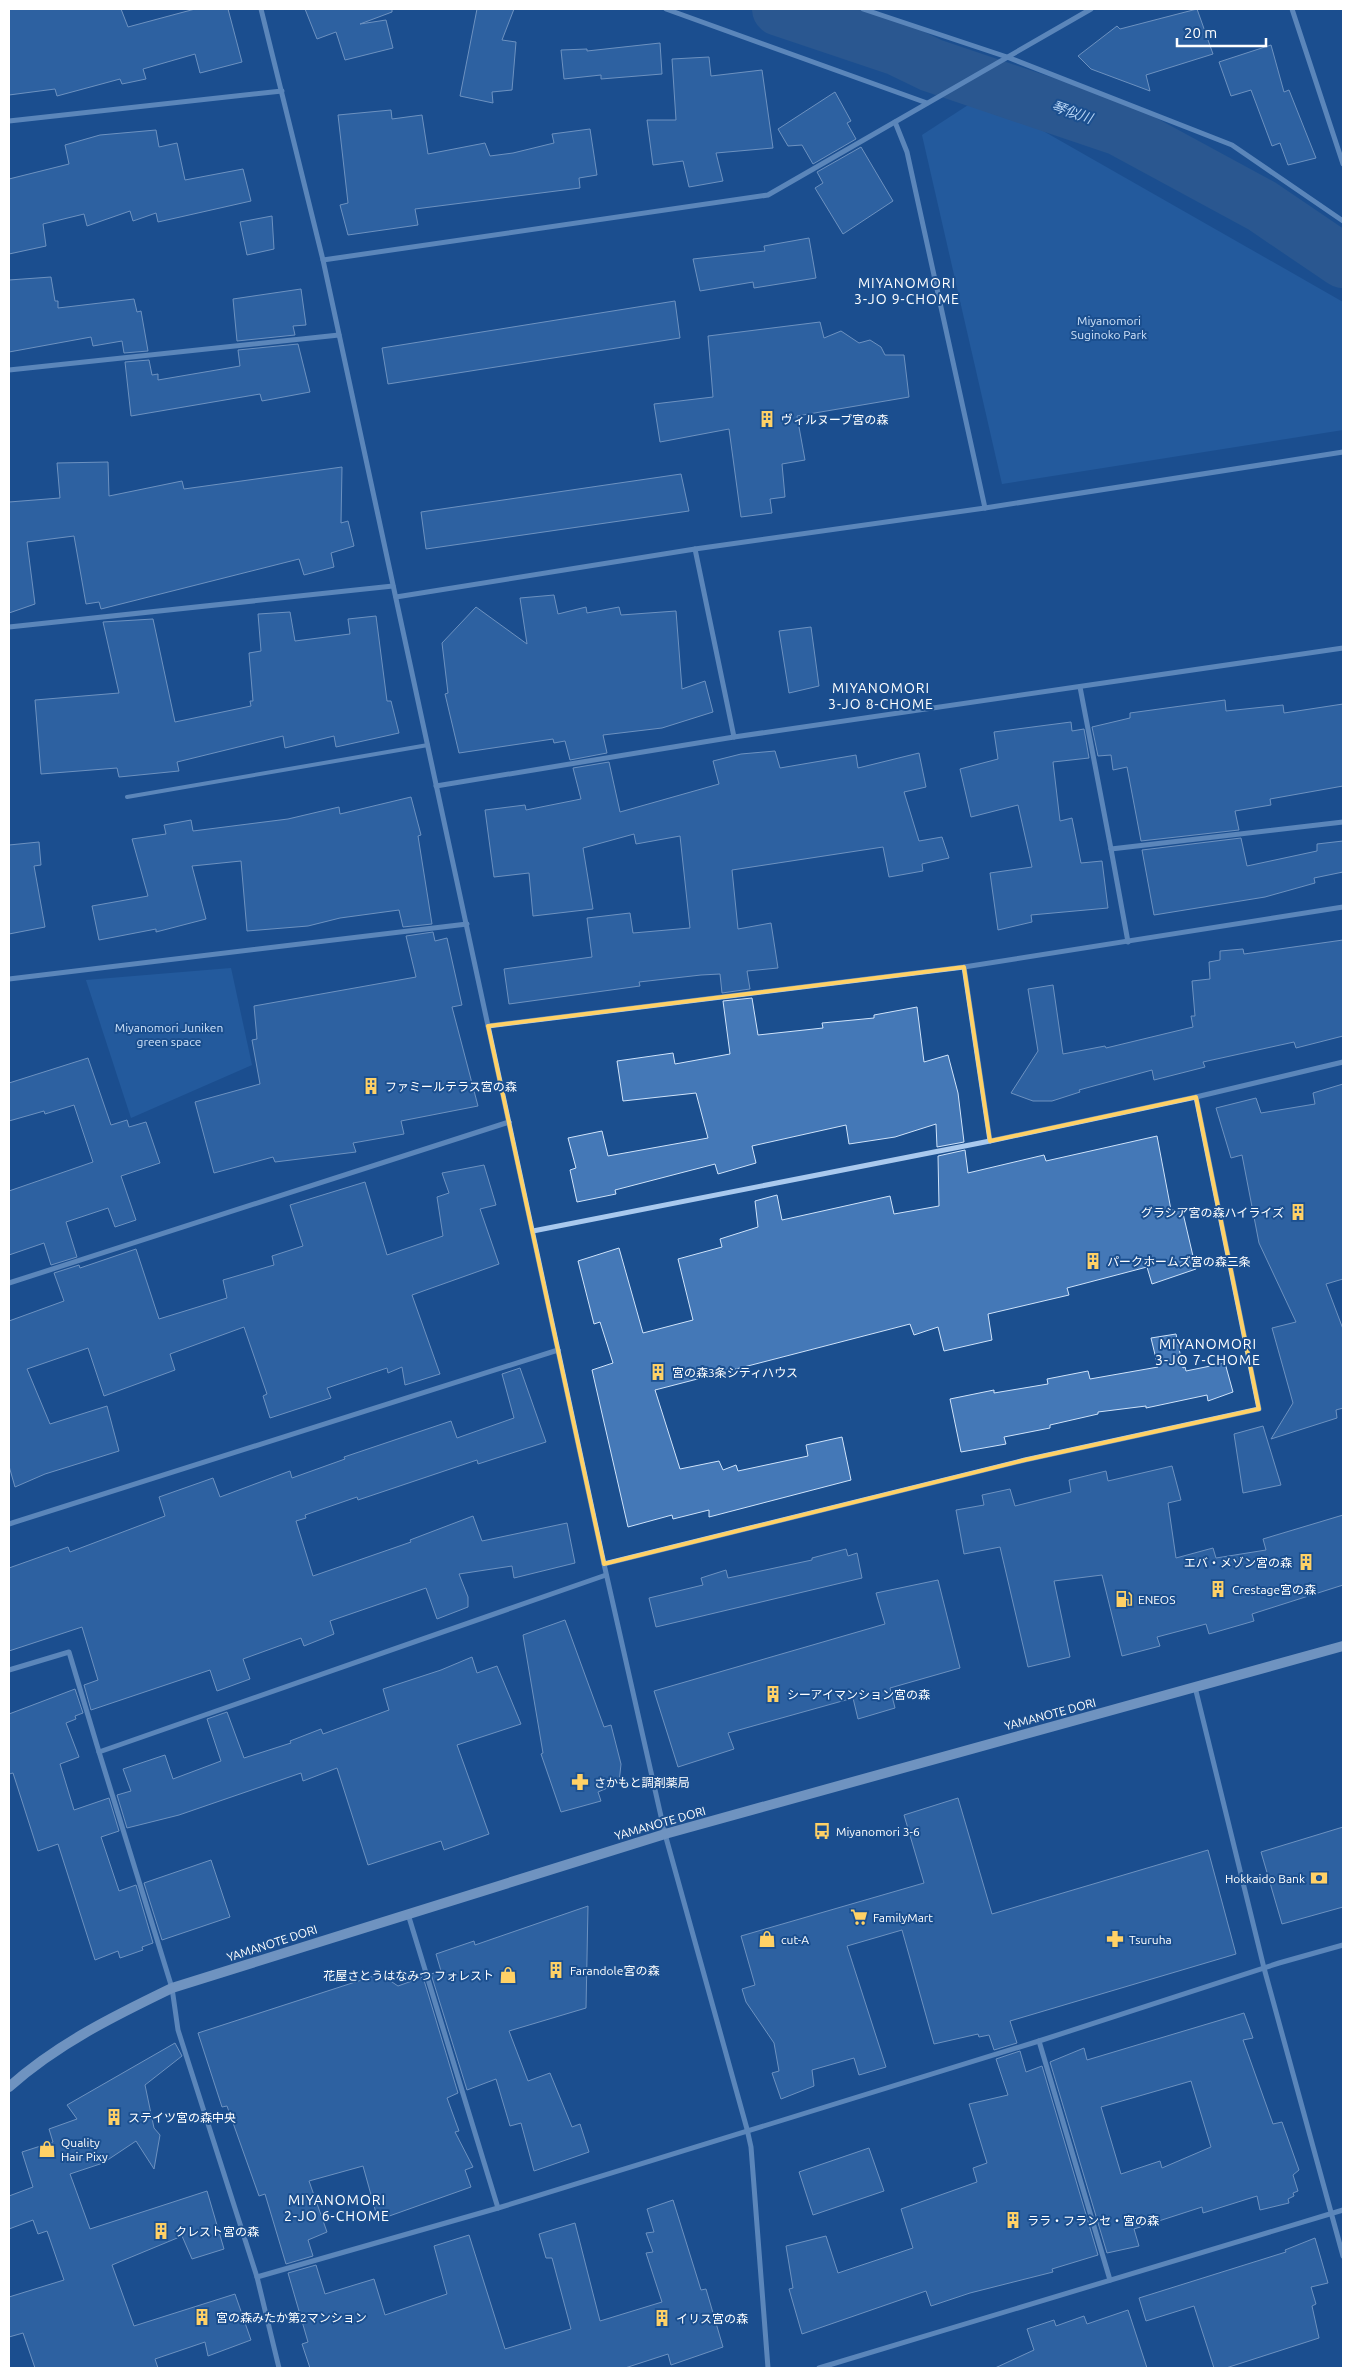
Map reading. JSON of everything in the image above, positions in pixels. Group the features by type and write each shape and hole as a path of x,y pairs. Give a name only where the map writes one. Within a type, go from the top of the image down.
{"main road":[{"name":"YAMANOTE DORI","path":"9,2087 35,2063 97,2025 172,1988 407,1913 665,1834 1343,1646"}],"street":[{"path":"261,9 323,260 606,1575 665,1834 751,2147 768,2368"},
{"path":"666,9 927,103"},
{"path":"863,9 1007,57 1232,145 1343,221"},
{"path":"323,260 768,195 1091,9"},
{"path":"1292,9 1343,164"},
{"path":"9,121 282,91"},
{"path":"895,122 907,152 985,508"},
{"path":"9,370 339,335"},
{"path":"396,597 696,549 985,508 1343,452"},
{"path":"696,549 734,737"},
{"path":"9,627 394,586"},
{"path":"436,786 734,737 1343,648"},
{"path":"1080,687 1128,942"},
{"path":"1111,848 1343,822"},
{"path":"488,1026 964,967 1343,907"},
{"path":"9,979 467,924"},
{"path":"964,967 990,1141"},
{"path":"532,1230 990,1141 1196,1097 1343,1062"},
{"path":"604,1564 1025,1460 1259,1410 1196,1097"},
{"path":"9,1283 509,1122"},
{"path":"9,1524 558,1350"},
{"path":"98,1752 606,1575"},
{"path":"9,1670 69,1652 98,1752 172,1988 178,2030 257,2277 279,2368"},
{"path":"1195,1687 1264,1968 1343,2256"},
{"path":"407,1913 498,2208"},
{"path":"257,2277 498,2208 1039,2041 1264,1968 1343,1945"},
{"path":"1039,2041 1110,2280"},
{"path":"819,2368 1343,2210"}],"lane":[{"path":"127,796 428,745"}],"highlighted area":[{"path":"964,967 990,1141 1196,1097 1259,1409 1025,1460 604,1564 488,1026"}],"green space":[{"name":"Miyanomori Suginoko Park","path":"982,96 1343,302 1343,430 1002,484 922,135"},
{"name":"Miyanomori Juniken green space","path":"231,968 252,1065 131,1118 86,980"}],"building":[{"path":"9,9 121,9 128,27 195,9 228,9 242,62 200,73 195,54 143,69 146,79 122,84 120,79 57,96 55,89 9,95"},
{"path":"305,9 392,9 392,12 360,24 386,20 393,48 345,60 336,32 317,39"},
{"path":"477,9 514,9 502,40 516,42 512,90 492,92 493,103 460,96"},
{"path":"1197,9 1213,54 1146,75 1150,91 1091,69 1078,56 1117,26 1120,29"},
{"path":"660,43 662,74 601,79 601,75 564,79 561,50 587,49 587,51"},
{"path":"1271,45 1284,92 1289,90 1316,158 1288,165 1280,143 1272,146 1251,90 1231,96 1219,62"},
{"path":"709,57 711,76 762,70 773,148 716,153 723,181 689,187 683,161 653,165 647,120 676,120 672,59"},
{"path":"835,92 851,121 847,123 856,139 813,164 802,145 788,146 778,129"},
{"path":"391,110 392,119 422,115 428,154 485,143 490,156 513,153 554,143 552,134 590,129 597,175 579,178 580,188 415,209 418,225 348,235 340,205 348,203 338,115"},
{"path":"156,130 159,147 177,143 185,180 243,169 251,201 158,222 156,213 133,221 130,211 87,226 84,214 43,224 46,246 9,254 9,179 69,164 65,145 100,135"},
{"path":"861,147 893,201 843,234 815,188 823,183 817,172"},
{"path":"272,216 274,249 247,255 240,222"},
{"path":"809,238 816,278 754,288 753,282 700,291 693,259 765,251 764,246"},
{"path":"51,277 55,301 58,301 58,308 134,299 137,312 141,311 148,351 124,353 122,341 93,346 91,337 9,352 9,280"},
{"path":"301,289 306,325 293,326 295,335 237,341 233,299"},
{"path":"675,301 680,338 388,384 382,348"},
{"name":"ヴィルヌーブ宮の森","path":"820,322 824,338 841,331 859,343 870,340 881,347 885,355 904,355 909,397 797,416 805,460 782,464 785,497 770,499 772,513 741,517 729,429 660,442 654,404 713,397 708,336"},
{"path":"298,344 310,392 262,401 260,394 131,416 125,362 149,360 152,375 158,374 158,380 240,366 238,350"},
{"path":"108,462 109,496 182,481 184,489 342,467 341,523 348,521 354,546 331,553 334,567 304,575 299,559 101,609 99,602 86,604 74,536 27,542 35,604 9,613 9,502 60,498 57,463"},
{"path":"681,474 689,511 426,549 421,512"},
{"path":"554,595 558,614 586,607 587,613 619,607 621,615 676,611 682,689 705,681 713,712 662,728 603,735 607,753 570,760 565,741 554,743 553,739 459,753 445,694 448,693 442,643 476,607 527,644 520,598"},
{"path":"290,612 295,641 350,634 348,619 376,616 387,701 391,701 399,733 336,747 334,736 285,748 283,736 177,762 179,771 119,777 117,768 41,774 35,700 119,693 103,622 153,619 175,722 251,706 250,701 253,701 249,653 261,651 258,614"},
{"path":"811,627 819,686 789,693 779,631"},
{"path":"1225,700 1226,711 1283,705 1284,713 1343,704 1343,786 1270,799 1271,805 1235,811 1239,830 1141,841 1127,767 1113,770 1111,755 1098,756 1092,727 1130,718 1130,713"},
{"path":"1071,722 1072,731 1084,729 1089,758 1053,762 1060,821 1072,818 1081,863 1102,861 1108,908 1031,915 1032,922 998,930 990,873 1032,867 1018,805 971,817 960,769 998,759 994,732"},
{"path":"775,751 780,768 856,755 858,768 919,753 926,787 904,792 919,841 942,837 949,858 922,864 923,871 889,877 883,847 732,870 738,929 771,923 778,968 747,971 750,989 722,993 720,974 701,975 639,982 640,986 509,1004 504,969 592,957 587,918 630,913 633,933 690,928 680,836 636,844 634,834 583,848 593,909 533,916 529,873 494,877 485,810 525,805 526,810 581,799 573,768 609,762 620,812 719,784 713,761 741,754"},
{"path":"411,797 421,835 418,836 432,924 403,927 399,910 340,918 308,926 247,931 241,861 192,866 206,919 156,932 156,929 99,940 92,906 148,896 132,839 166,834 164,825 191,820 193,831 288,819 339,807 340,814"},
{"path":"1241,838 1247,866 1317,851 1317,844 1343,841 1343,872 1314,878 1315,883 1265,897 1154,915 1142,850"},
{"path":"39,842 41,865 34,866 45,927 9,934 9,845"},
{"name":"ファミールテラス宮の森","path":"433,932 435,941 447,938 462,1005 452,1007 478,1106 401,1121 404,1134 353,1143 356,1152 275,1162 273,1157 214,1173 195,1102 260,1084 252,1040 257,1039 254,1006 416,977 406,936"},
{"path":"1343,940 1343,1036 1296,1048 1294,1042 1203,1062 1205,1067 1154,1080 1152,1070 1079,1090 1080,1092 1052,1101 1033,1101 1011,1093 1038,1051 1028,989 1053,985 1063,1054 1105,1046 1106,1048 1193,1027 1191,1016 1195,1016 1192,981 1210,979 1209,962 1220,960 1220,951 1243,949 1244,954"},
{"path":"752,998 758,1035 823,1028 822,1023 874,1018 874,1015 917,1007 924,1062 948,1055 958,1093 964,1142 937,1147 936,1124 895,1137 849,1144 846,1125 752,1146 756,1163 718,1174 715,1164 615,1190 616,1194 577,1202 570,1170 576,1168 568,1138 602,1131 608,1156 708,1138 696,1093 623,1101 617,1061 673,1053 675,1064 730,1054 723,1001"},
{"path":"88,1058 111,1125 127,1120 129,1127 146,1122 160,1163 121,1176 136,1220 115,1227 108,1208 66,1222 77,1257 51,1265 44,1243 9,1255 9,1191 93,1162 74,1105 45,1114 44,1111 9,1121 9,1083"},
{"path":"1343,1084 1343,1279 1326,1284 1343,1329 1343,1408 1336,1410 1337,1418 1271,1439 1293,1403 1272,1328 1296,1322 1259,1243 1242,1155 1231,1158 1216,1108 1256,1098 1261,1113 1315,1104 1313,1093"},
{"path":"1157,1136 1171,1210 1182,1209 1196,1269 1152,1284 1147,1267 1067,1288 1069,1295 988,1314 992,1340 944,1351 938,1327 914,1335 910,1324 655,1390 680,1469 719,1461 723,1470 736,1465 738,1471 808,1456 806,1445 842,1437 851,1480 709,1517 709,1510 673,1519 672,1515 628,1527 592,1370 613,1363 600,1322 594,1324 578,1261 619,1248 643,1333 693,1320 678,1259 722,1247 720,1239 758,1227 755,1201 777,1195 782,1220 890,1196 894,1214 939,1206 938,1156 965,1150 968,1173 1044,1155 1046,1161"},
{"path":"484,1165 496,1205 480,1209 499,1264 412,1295 440,1374 405,1385 402,1367 388,1373 387,1368 327,1388 331,1398 270,1418 263,1396 267,1394 244,1327 170,1354 175,1370 104,1396 88,1348 27,1369 50,1424 107,1406 119,1451 45,1474 15,1487 9,1466 9,1321 64,1301 54,1273 79,1265 80,1268 136,1249 159,1319 227,1298 223,1280 274,1265 272,1256 303,1246 290,1205 365,1182 387,1255 443,1236 437,1197 449,1193 442,1173"},
{"path":"1176,1334 1183,1368 1185,1367 1186,1371 1225,1363 1233,1392 1208,1401 1207,1395 1146,1408 1146,1406 1098,1412 1098,1414 1050,1425 1050,1428 1004,1437 1006,1444 961,1452 950,1399 994,1390 994,1393 1048,1384 1047,1379 1088,1371 1090,1379 1158,1367 1151,1338"},
{"path":"520,1368 546,1442 478,1464 477,1460 358,1500 357,1497 305,1515 306,1518 296,1521 313,1576 411,1542 410,1540 473,1516 482,1541 567,1523 575,1563 514,1578 512,1566 459,1574 468,1597 468,1607 437,1619 426,1588 330,1621 334,1634 304,1646 301,1638 243,1659 250,1679 217,1691 210,1670 91,1710 84,1685 98,1680 82,1627 9,1651 9,1568 68,1547 70,1552 165,1516 159,1497 213,1478 220,1497 290,1471 292,1478 345,1459 344,1457 451,1421 457,1438 514,1418 502,1374"},
{"path":"1263,1426 1281,1485 1243,1493 1234,1434"},
{"path":"1172,1466 1181,1500 1168,1503 1176,1558 1213,1548 1216,1558 1266,1550 1263,1539 1343,1515 1343,1585 1252,1614 1254,1621 1209,1634 1206,1624 1157,1637 1160,1646 1122,1656 1102,1575 1054,1581 1070,1657 1028,1667 1000,1547 964,1554 956,1510 984,1505 982,1495 1010,1489 1015,1506 1071,1492 1069,1480 1106,1471 1108,1481"},
{"path":"846,1549 848,1556 857,1553 862,1578 656,1627 649,1598 703,1585 701,1578 726,1570 728,1578 812,1560 812,1558"},
{"name":"シーアイマンション宮の森","path":"938,1580 960,1668 890,1688 895,1708 858,1719 853,1698 728,1733 734,1749 678,1767 654,1691 885,1624 876,1593"},
{"path":"565,1620 604,1727 611,1725 621,1764 619,1783 598,1792 601,1801 561,1812 541,1754 543,1753 523,1635"},
{"path":"472,1657 477,1673 497,1666 521,1724 457,1745 489,1834 444,1850 441,1841 368,1865 337,1768 303,1781 301,1773 179,1815 127,1828 117,1795 131,1791 123,1769 165,1755 173,1779 221,1761 207,1719 227,1712 244,1758 291,1743 290,1741 321,1729 323,1734 389,1710 383,1689 441,1670"},
{"path":"75,1689 83,1713 75,1716 76,1719 66,1723 79,1757 60,1764 74,1810 109,1798 119,1831 101,1837 119,1891 136,1885 153,1943 142,1947 143,1950 120,1958 118,1951 95,1960 58,1844 38,1851 13,1773 9,1774 9,1714"},
{"path":"958,1798 992,1914 1208,1850 1236,1954 1010,2021 1017,2043 994,2050 989,2035 979,2037 978,2034 934,2044 902,1930 847,1946 886,2067 859,2075 854,2058 812,2070 814,2086 781,2099 772,2073 779,2071 774,2043 746,2002 742,1989 755,1985 741,1936 924,1883 904,1815"},
{"path":"1343,1827 1343,1907 1282,1924 1261,1852"},
{"path":"211,1860 230,1917 162,1940 144,1883"},
{"path":"588,1906 586,2008 509,2031 528,2081 550,2073 572,2127 580,2124 589,2152 534,2171 521,2123 510,2126 496,2079 467,2090 431,1974 441,1971 436,1954 474,1941 475,1945"},
{"path":"380,1974 398,1986 423,1977 458,2093 447,2098 459,2131 455,2132 473,2167 465,2170 471,2187 378,2220 363,2166 309,2181 327,2232 308,2240 313,2256 286,2264 265,2194 259,2196 227,2106 222,2107 198,2033"},
{"path":"1244,2013 1253,2038 1243,2040 1273,2124 1282,2122 1299,2170 1293,2175 1298,2191 1293,2193 1294,2196 1288,2199 1289,2203 1260,2210 1257,2196 1203,2213 1202,2207 1134,2229 1139,2246 1107,2253 1050,2062 1084,2048 1087,2060","holes":["1191,2081 1211,2147 1162,2168 1160,2161 1121,2174 1101,2107"]},
{"path":"175,2043 182,2056 145,2085 154,2128 160,2135 154,2169 136,2141 103,2163 70,2174 90,2229 207,2191 224,2249 192,2259 182,2236 112,2265 134,2326 235,2294 251,2340 208,2356 205,2342 155,2359 158,2368 35,2368 23,2333 9,2337 9,2297 64,2280 47,2231 38,2234 33,2220 9,2229 9,2196 33,2187 22,2152 53,2142 49,2129 77,2119 67,2105"},
{"path":"1020,2051 1026,2072 1042,2066 1098,2255 1052,2269 1053,2272 970,2293 931,2306 926,2291 802,2334 789,2289 793,2288 786,2246 826,2236 838,2273 913,2248 901,2209 977,2182 973,2168 987,2163 969,2104 1008,2095 996,2059"},
{"path":"869,2148 884,2191 813,2215 799,2172"},
{"path":"673,2200 701,2290 706,2289 723,2347 671,2365 668,2354 625,2368 310,2368 302,2344 308,2342 288,2273 316,2265 325,2294 374,2279 385,2315 447,2294 434,2246 469,2235 505,2349 571,2329 552,2258 546,2258 539,2234 575,2223 600,2321 662,2302 646,2253 653,2252 646,2233 654,2232 647,2209"},
{"path":"1315,2238 1328,2283 1311,2287 1316,2304 1312,2306 1319,2338 1226,2368 1214,2368 1194,2306 1146,2321 1139,2298 1286,2252 1285,2250"},
{"path":"1128,2310 1147,2368 995,2368 1034,2350 1027,2329 1054,2320 1056,2326 1084,2316 1087,2324"}],"waterway":[{"name":"琴似川","path":"779,9 898,49 931,65 1120,129 1262,206 1343,261"}],"place":[{"name":"ヴィルヌーブ宮の森","path":"767,419"},
{"name":"ファミールテラス宮の森","path":"371,1086"},
{"name":"グラシア宮の森ハイライズ","path":"1298,1212"},
{"name":"パークホームズ宮の森三条","path":"1093,1261"},
{"name":"宮の森3条シティハウス","path":"658,1372"},
{"name":"エバ・メゾン宮の森","path":"1306,1562"},
{"name":"Crestage宮の森","path":"1218,1589"},
{"name":"ENEOS","path":"1124,1599"},
{"name":"シーアイマンション宮の森","path":"773,1694"},
{"name":"さかもと調剤薬局","path":"580,1782"},
{"name":"Miyanomori 3-6","path":"822,1831"},
{"name":"Hokkaido Bank","path":"1319,1878"},
{"name":"FamilyMart","path":"859,1917"},
{"name":"cut-A","path":"767,1939"},
{"name":"Tsuruha","path":"1115,1939"},
{"name":"Farandole宮の森","path":"556,1970"},
{"name":"花屋さとうはなみつ フォレスト","path":"508,1975"},
{"name":"ステイツ宮の森中央","path":"114,2117"},
{"name":"Quality Hair Pixy","path":"47,2149"},
{"name":"ララ・フランセ・宮の森","path":"1013,2220"},
{"name":"クレスト宮の森","path":"161,2231"},
{"name":"宮の森みたか第2マンション","path":"202,2317"},
{"name":"イリス宮の森","path":"662,2318"}],"district":[{"name":"MIYANOMORI 3-JO 9-CHOME","path":"907,292"},
{"name":"MIYANOMORI 3-JO 8-CHOME","path":"881,696"},
{"name":"MIYANOMORI 3-JO 7-CHOME","path":"1208,1352"},
{"name":"MIYANOMORI 2-JO 6-CHOME","path":"337,2208"}]}
